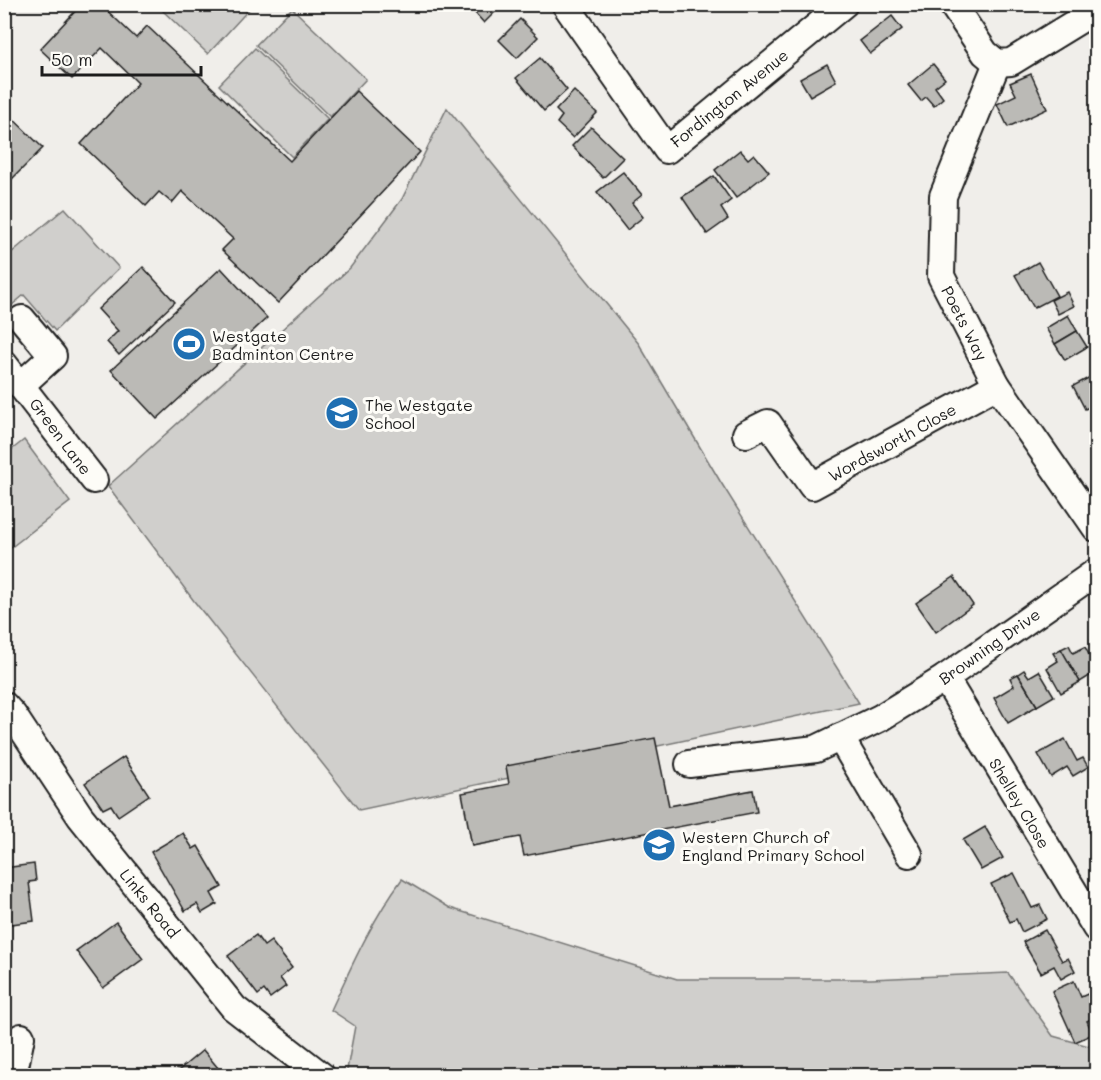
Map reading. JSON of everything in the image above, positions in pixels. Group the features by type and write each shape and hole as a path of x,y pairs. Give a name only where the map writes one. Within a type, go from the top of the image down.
{"street":[{"name":"Fordington Avenue","path":"566,4 668,150 844,4"},
{"path":"952,4 985,53 997,63 1011,62 1096,10"},
{"name":"Poets Way","path":"997,63 943,196 941,276 997,385 1096,528"},
{"path":"22,319 53,356 22,384"},
{"name":"Green Lane","path":"4,364 22,384 94,480"},
{"name":"Wordsworth Close","path":"746,434 768,423 812,486 997,385"},
{"name":"Browning Drive","path":"689,764 816,748 840,737 880,718 945,678 1096,572"},
{"name":"Shelley Close","path":"945,678 1096,928"},
{"name":"Links Road","path":"4,705 80,816 234,1008 322,1076"},
{"path":"840,737 909,854"},
{"path":"13,1076 21,1037"}],"shaded area":[{"path":"169,4 253,5 208,54 163,11"},
{"path":"292,8 366,79 330,117 256,45"},
{"path":"255,48 328,119 292,157 219,85"},
{"path":"447,108 639,344 720,481 859,703 359,810 194,601 108,486 350,268 402,199"},
{"path":"65,208 119,268 55,331 24,295 5,311 5,258"},
{"path":"24,440 70,502 5,552 5,455"},
{"path":"402,879 450,908 677,979 871,979 1008,973 1053,1036 1096,1048 1096,1075 346,1075 355,1026 331,1010 372,927"}],"building":[{"path":"82,4 100,4 136,38 147,26 290,161 356,91 420,152 278,303 222,250 233,239 182,191 172,203 159,192 146,206 81,144 138,83 102,48 72,79 40,49"},
{"path":"467,4 503,4 484,23"},
{"path":"892,16 902,29 870,54 860,41"},
{"path":"520,19 538,37 517,58 499,40"},
{"path":"540,58 567,90 544,111 516,78"},
{"path":"827,64 836,81 810,96 800,79"},
{"path":"933,64 945,79 935,87 943,98 934,106 926,97 921,101 908,85"},
{"path":"1031,74 1047,109 1008,127 997,104 1016,95 1010,83"},
{"path":"574,91 597,113 573,138 557,123 562,116 556,110"},
{"path":"4,110 43,148 4,187"},
{"path":"591,127 623,158 603,178 572,146"},
{"path":"740,150 748,159 754,154 769,172 736,198 715,170"},
{"path":"623,172 642,195 632,203 643,217 627,230 597,192"},
{"path":"714,176 731,200 721,208 728,219 707,234 682,197"},
{"path":"1038,262 1057,296 1034,308 1015,275"},
{"path":"143,267 175,302 119,355 107,342 118,331 98,309"},
{"name":"Westgate Badminton Centre","path":"221,268 267,318 157,419 111,370"},
{"path":"1067,292 1074,306 1058,314 1051,300"},
{"path":"1068,315 1077,331 1055,344 1046,328"},
{"path":"1077,331 1087,347 1065,360 1055,344"},
{"path":"1096,374 1096,404 1085,409 1073,386"},
{"path":"954,577 973,605 936,632 916,603"},
{"path":"1096,637 1096,651 1091,640"},
{"path":"1069,645 1073,653 1085,647 1096,668 1096,672 1080,682 1061,649"},
{"path":"1061,649 1080,682 1061,693 1047,668 1058,661 1053,653"},
{"path":"1024,670 1029,677 1039,671 1054,696 1037,706 1018,674"},
{"path":"1018,674 1037,706 1008,723 994,698 1014,686 1010,678"},
{"path":"655,738 669,806 753,790 757,812 524,856 520,837 472,846 462,793 509,784 506,766"},
{"path":"1065,739 1077,761 1083,758 1088,767 1073,776 1067,767 1051,777 1038,754"},
{"path":"124,757 149,795 118,816 111,805 103,809 85,783"},
{"path":"985,827 1003,858 981,870 963,840"},
{"path":"183,833 193,849 198,846 222,887 211,893 217,904 202,913 197,904 185,911 151,852"},
{"path":"34,864 36,881 29,882 34,921 4,925 4,868"},
{"path":"1014,873 1032,908 1040,905 1047,919 1022,932 1016,919 1010,922 991,884"},
{"path":"116,922 143,959 103,988 76,951"},
{"path":"1045,930 1062,961 1068,958 1075,971 1061,979 1054,966 1041,973 1023,942"},
{"path":"256,935 264,946 271,941 292,968 280,978 286,986 270,998 264,990 258,995 228,956"},
{"path":"1074,981 1081,997 1092,992 1096,1002 1096,1017 1087,1021 1093,1034 1075,1042 1052,991"},
{"path":"203,1050 224,1075 172,1076"}],"place":[{"name":"Westgate Badminton Centre","path":"189,344"},
{"name":"The Westgate School","path":"342,413"},
{"name":"Western Church of England Primary School","path":"659,845"}]}
